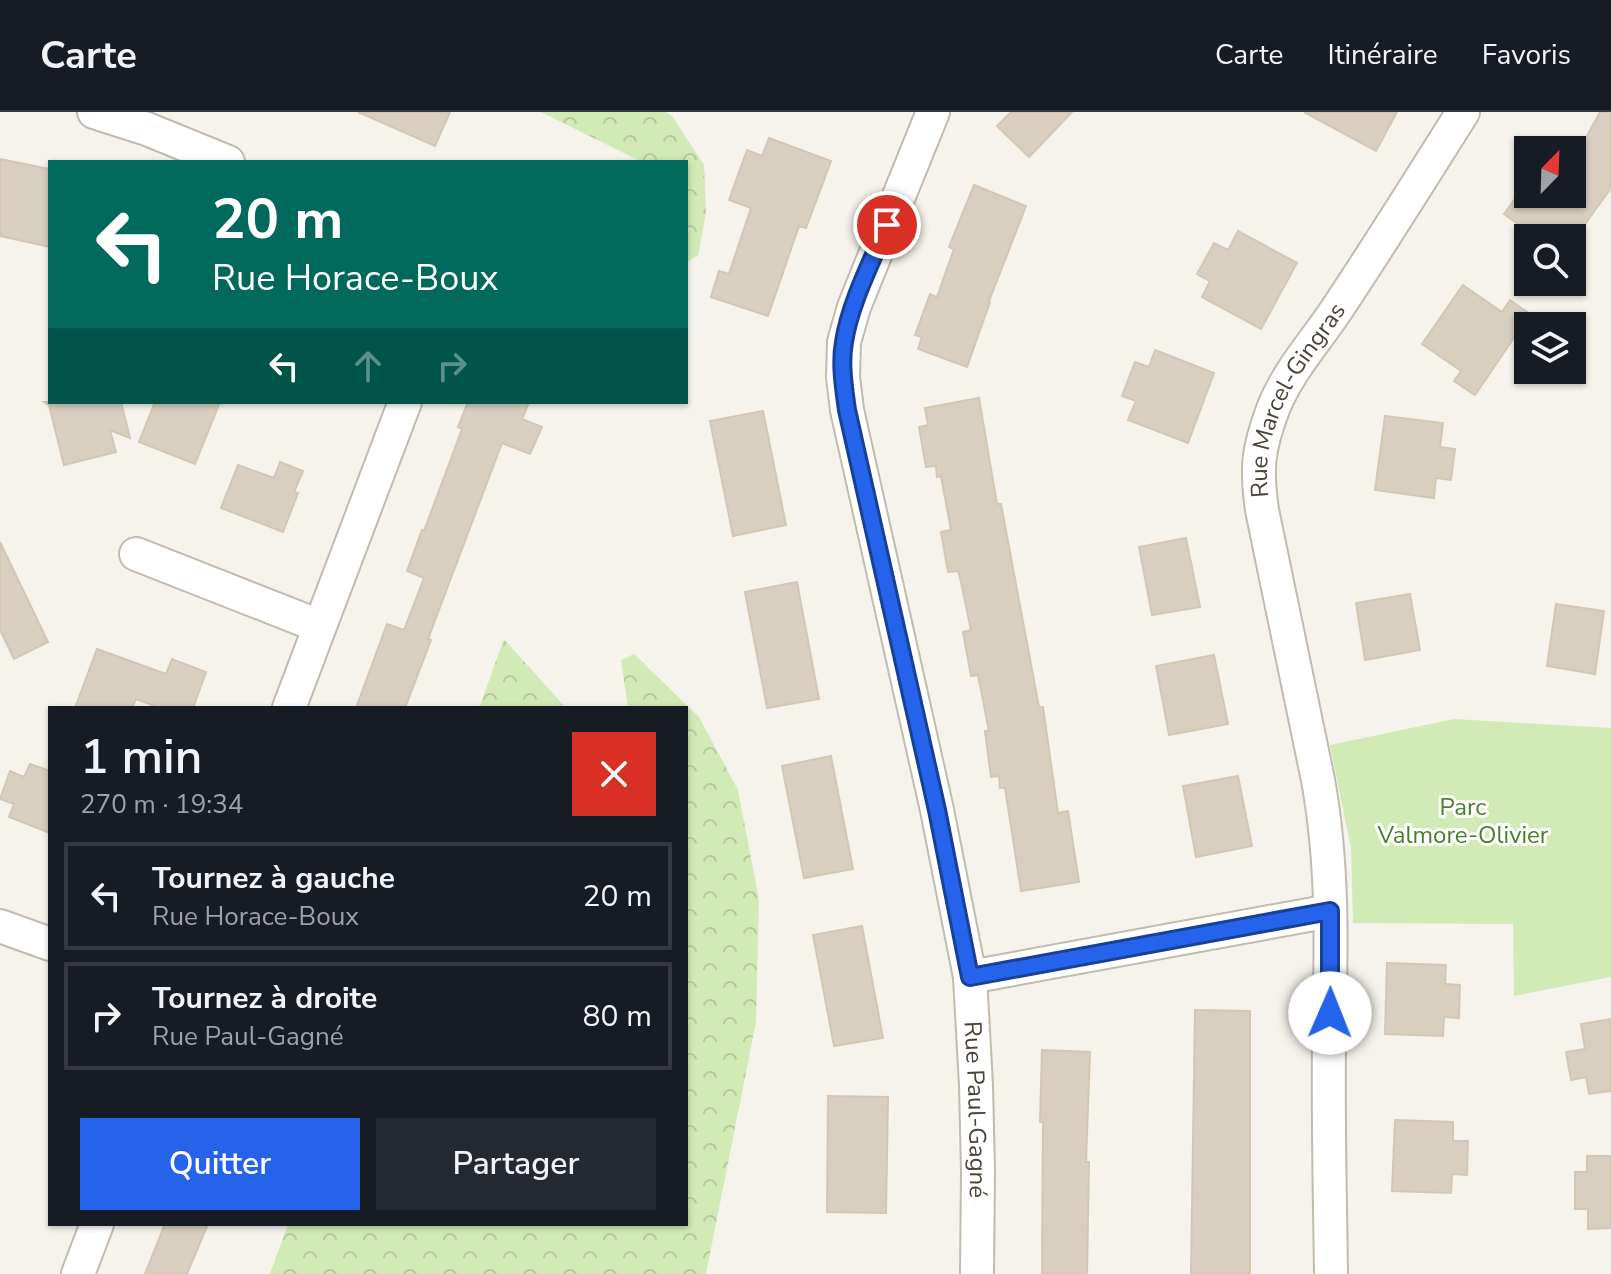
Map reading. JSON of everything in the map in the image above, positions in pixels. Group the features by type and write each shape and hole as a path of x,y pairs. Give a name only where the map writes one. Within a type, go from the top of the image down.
{"street":[{"path":"94,112 147,129 223,160"},
{"name":"Rue Paul-Gagné","path":"933,112 854,307 844,342 843,377 847,410 937,810 970,977 977,1100 977,1274"},
{"name":"Rue Marcel-Gingras","path":"1331,1274 1329,864 1325,820 1262,510 1257,478 1259,454 1274,406 1287,380 1334,314 1463,112"},
{"path":"290,706 404,404"},
{"path":"136,554 319,626"},
{"path":"970,977 1330,911"},
{"path":"0,926 48,943"},
{"path":"78,1274 96,1226"}],"green space":[{"path":"541,112 666,112 672,116 704,165 706,212 698,256 688,261 688,160 638,160"},
{"path":"504,639 564,706 480,706"},
{"path":"634,654 688,706 628,706 621,660"},
{"path":"688,706 699,717 738,790 759,900 756,1022 706,1274 270,1274 287,1226 688,1226"},
{"name":"Parc Valmore-Olivier","path":"1454,719 1611,728 1611,977 1514,996 1513,924 1353,923 1351,848 1330,745"}],"building":[{"path":"358,112 450,112 435,146"},
{"path":"1011,112 1072,112 1029,157 997,126"},
{"path":"1304,112 1397,112 1376,151"},
{"path":"1600,112 1611,112 1611,188 1585,224 1518,224 1504,214 1514,200 1514,208 1586,208 1586,138"},
{"path":"769,138 831,161 806,228 799,226 768,316 711,297 719,271 729,274 751,208 729,200 747,150 762,156"},
{"path":"0,159 48,169 48,247 0,236"},
{"path":"974,185 1026,206 967,367 918,349 922,337 915,335 930,294 937,297 954,249 949,247"},
{"path":"1238,231 1297,263 1261,329 1202,297 1210,281 1197,274 1214,243 1228,250"},
{"path":"1463,285 1502,312 1510,300 1527,312 1514,312 1514,338 1475,395 1454,381 1461,371 1422,344"},
{"path":"1155,350 1214,373 1188,443 1128,420 1136,401 1122,396 1135,362 1149,367"},
{"path":"979,398 997,504 1001,504 1039,707 1043,707 1058,813 1068,811 1079,882 1021,891 1005,788 1000,788 999,776 991,777 985,731 989,731 978,675 971,676 963,632 971,630 961,582 958,571 948,572 941,532 951,530 941,476 937,477 936,466 926,467 919,427 928,425 925,408"},
{"path":"44,402 122,404 130,438 110,430 116,452 64,465 49,405"},
{"path":"154,404 219,404 195,464 139,442"},
{"path":"467,404 528,404 522,419 542,427 530,454 502,443 406,706 357,706 387,624 404,630 424,578 407,571 462,429 458,427"},
{"path":"763,411 786,525 733,536 710,421"},
{"path":"1385,416 1443,423 1440,447 1455,449 1451,480 1436,478 1434,498 1375,490"},
{"path":"280,462 303,471 283,532 221,508 238,465 274,478"},
{"path":"1186,538 1200,607 1152,615 1139,547"},
{"path":"0,542 48,642 14,659 0,630"},
{"path":"797,582 819,699 767,708 745,592"},
{"path":"1410,594 1420,650 1365,660 1356,603"},
{"path":"1556,604 1604,611 1595,674 1547,666"},
{"path":"97,649 166,674 172,659 206,672 194,706 155,706 136,699 133,706 76,706"},
{"path":"1214,655 1228,724 1169,735 1156,666"},
{"path":"831,756 853,869 804,878 782,766"},
{"path":"30,764 48,770 48,832 9,817 14,804 0,799 10,771 24,777"},
{"path":"1238,776 1252,846 1196,857 1183,786"},
{"path":"862,926 883,1038 834,1046 813,935"},
{"path":"1387,963 1446,965 1445,984 1460,985 1459,1018 1444,1017 1443,1036 1385,1034"},
{"path":"1195,1010 1250,1011 1250,1274 1191,1274"},
{"path":"1611,1019 1611,1091 1589,1094 1586,1077 1571,1080 1566,1052 1585,1049 1581,1024"},
{"path":"1042,1050 1090,1052 1086,1162 1089,1162 1087,1274 1042,1274"},
{"path":"828,1096 888,1097 886,1213 827,1212"},
{"path":"1395,1120 1453,1122 1453,1141 1468,1141 1467,1175 1452,1174 1451,1193 1392,1191"},
{"path":"1587,1156 1611,1156 1611,1228 1588,1229 1588,1209 1575,1209 1575,1172 1587,1172"},
{"path":"164,1226 207,1226 187,1274 145,1274"}],"route":[{"path":"887,225 854,307 844,342 843,377 847,410 937,810 970,977 1330,911 1330,1013"}]}
